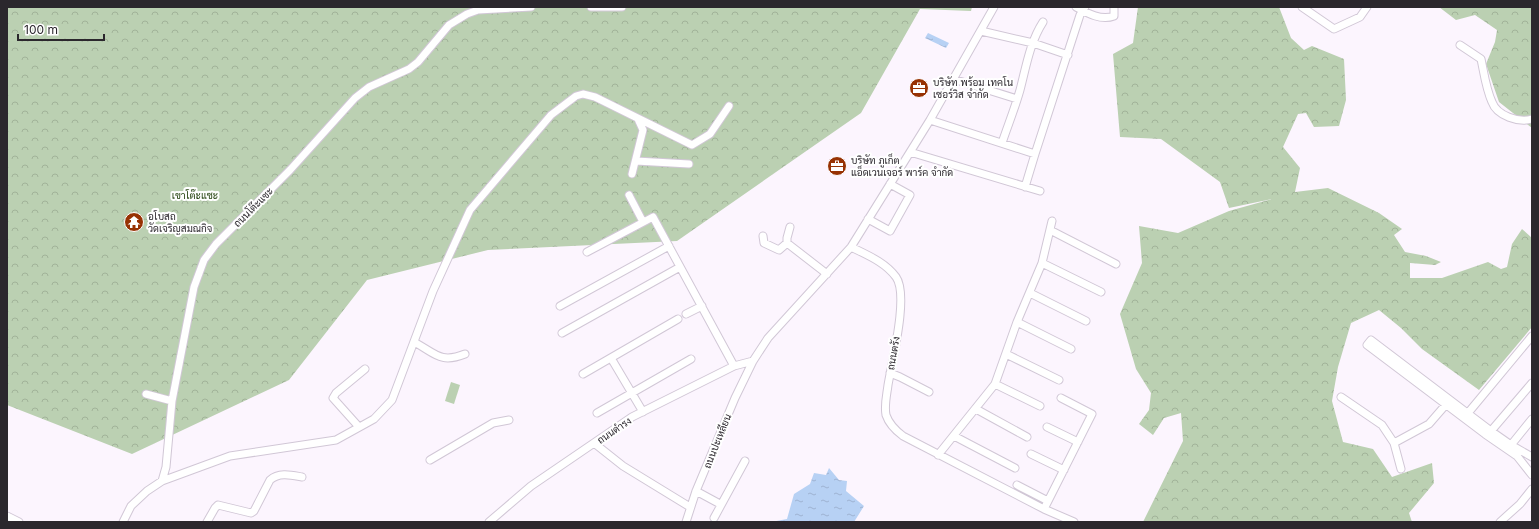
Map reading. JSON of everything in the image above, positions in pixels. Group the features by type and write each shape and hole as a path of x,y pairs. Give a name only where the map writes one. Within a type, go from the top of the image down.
{"street":[{"name":"ถนนโต๊ะแซะ","path":"162,481 166,467 172,401 194,287 204,260 216,244 290,170 355,98 369,86 409,69 418,62 449,25 467,14 478,10 531,7"},
{"path":"590,7 622,7"},
{"path":"753,361 768,338 851,247 930,120 994,7"},
{"path":"1076,7 1084,9 1098,17 1111,18 1114,16 1114,7"},
{"path":"1302,7 1334,29 1360,17 1367,7"},
{"path":"1025,187 1080,15 1084,9"},
{"path":"1002,143 1017,99 1033,43 1043,22"},
{"path":"981,31 1033,43 1068,55"},
{"path":"1460,45 1481,60 1492,104 1506,117 1524,121 1532,119"},
{"path":"953,79 1017,99"},
{"path":"123,522 131,506 147,491 162,481 230,456 336,440 374,418 392,400 433,291 470,210 551,115 576,96 583,94 595,97 692,145 710,134 729,106"},
{"path":"632,174 643,130 638,119"},
{"path":"930,120 1035,154"},
{"path":"910,152 1040,191"},
{"path":"636,161 689,164"},
{"path":"868,218 890,231 910,195 890,184"},
{"path":"629,195 643,222"},
{"path":"587,252 653,217 734,366"},
{"path":"938,455 995,384 1017,322 1042,263 1052,221"},
{"path":"763,236 764,243 779,250 787,243 790,227"},
{"path":"1050,230 1116,264"},
{"path":"787,243 826,274"},
{"path":"560,306 669,246"},
{"name":"ถนนตรัง","path":"851,247 876,259 889,268 897,278 901,287 902,296 900,316 885,408 890,425 903,436 938,455 1044,509 1074,522"},
{"path":"1042,263 1101,292"},
{"path":"562,333 680,267"},
{"path":"1030,293 1086,321"},
{"path":"686,314 702,306"},
{"path":"583,374 678,319"},
{"path":"1017,322 1071,349"},
{"path":"1468,413 1532,336"},
{"path":"1532,457 1511,445 1468,413 1448,402 1367,345 1371,340 1448,402 1517,456 1532,475"},
{"path":"414,342 444,358 454,359 465,354"},
{"path":"1006,354 1059,380"},
{"path":"611,358 643,412"},
{"path":"597,413 691,359"},
{"name":"ถนนดำรง","path":"489,522 531,486 643,412 734,366 753,361"},
{"name":"ถนนปะเหลียน","path":"686,522 696,491 735,398 753,361"},
{"path":"359,427 333,398 336,393 365,369"},
{"path":"890,373 929,392"},
{"path":"1491,431 1532,383"},
{"path":"995,384 1040,406"},
{"path":"146,394 172,401"},
{"path":"1044,509 1092,414 1061,398"},
{"path":"1341,398 1382,425 1394,443 1401,469"},
{"path":"1394,443 1429,424 1448,402"},
{"path":"976,409 1027,437"},
{"path":"430,460 493,423 509,420"},
{"path":"1511,445 1532,420"},
{"path":"1047,427 1078,442"},
{"path":"954,436 1015,468"},
{"path":"594,443 623,466 690,507"},
{"path":"1031,454 1064,470"},
{"path":"714,518 720,504 745,461"},
{"path":"207,522 215,508 218,506 251,513 254,511 270,480 274,477 286,475 302,477"},
{"path":"1017,485 1048,501"},
{"path":"1500,522 1520,504 1532,489"},
{"path":"696,491 720,504"},
{"path":"7,516 19,522"}],"green space":[{"name":"เขาโต๊ะแซะ","path":"7,7 972,7 971,11 920,9 861,113 677,241 488,250 367,280 289,380 132,454 7,405"},
{"path":"1138,7 1279,7 1291,38 1304,50 1312,46 1344,59 1346,100 1339,126 1314,127 1306,113 1298,114 1283,147 1300,168 1295,192 1328,188 1379,213 1402,229 1394,235 1405,252 1426,256 1441,262 1435,265 1410,263 1410,278 1442,278 1488,262 1501,269 1507,267 1512,244 1522,229 1532,238 1532,327 1479,390 1422,349 1401,328 1379,310 1351,323 1338,367 1332,401 1343,442 1373,449 1392,477 1432,463 1434,483 1409,513 1412,522 1143,522 1183,441 1181,413 1164,418 1153,435 1139,424 1149,410 1151,393 1136,369 1120,314 1142,263 1139,226 1178,233 1229,211 1272,199 1229,208 1220,182 1161,139 1120,137 1113,54 1133,43"},
{"path":"1439,7 1532,7 1532,128 1499,102 1486,64 1495,42 1497,30 1475,15 1456,20"},
{"path":"451,382 460,385 454,404 445,401"}],"water":[{"path":"928,33 949,43 946,48 925,38"},
{"path":"829,468 839,480 847,481 846,491 864,506 854,522 771,522 787,519 794,494 810,484 814,473 826,475"}],"place":[{"name":"บริษัท พร้อม เทคโน เซอร์วิส จำกัด","path":"919,88"},
{"name":"บริษัท ภูเก็ต แอ็ดเวนเจอร์ พาร์ค จำกัด","path":"837,166"},
{"name":"อุโบสถ วัดเจริญสมณกิจ","path":"134,222"}]}
